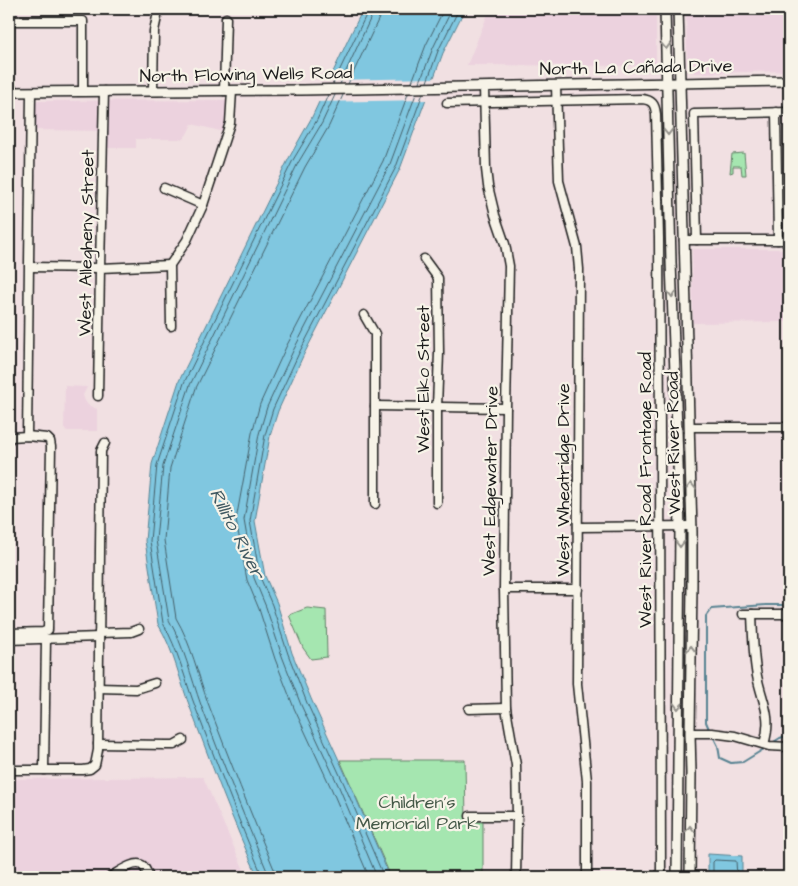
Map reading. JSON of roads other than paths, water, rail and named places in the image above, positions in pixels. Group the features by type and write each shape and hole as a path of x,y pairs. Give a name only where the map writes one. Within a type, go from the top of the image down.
{"main road":[{"name":"West River Road","path":"665,9 680,527 677,877"},
{"name":"West River Road","path":"678,9 692,526 690,877"},
{"name":"North La Cañada Drive","path":"484,87 789,81"},
{"name":"North Flowing Wells Road","path":"9,92 484,87"}],"street":[{"path":"153,91 154,31 157,17"},
{"path":"171,326 170,265 187,240 203,205 230,123 226,18"},
{"path":"9,21 83,21 83,91"},
{"name":"West Wheatridge Drive","path":"556,86 559,182 578,247 579,268 577,684 587,781 587,877"},
{"name":"West Edgewater Drive","path":"484,87 488,186 505,244 508,262 504,589 506,708 516,765 516,877"},
{"name":"West Allegheny Street","path":"98,396 104,91"},
{"path":"27,436 31,92"},
{"name":"West River Road Frontage Road","path":"556,101 642,99 649,100 655,106 658,211 661,877"},
{"path":"447,103 556,101"},
{"path":"776,112 778,240"},
{"path":"697,240 694,114 789,112"},
{"path":"164,188 203,205"},
{"path":"684,240 789,240"},
{"name":"West Elko Street","path":"424,260 438,278 437,503"},
{"path":"30,267 100,268 170,265"},
{"path":"364,314 375,334 375,504"},
{"path":"375,406 506,408"},
{"path":"690,427 789,427"},
{"path":"9,440 11,437 27,436 47,438 50,440 51,447 48,630 43,632 9,632"},
{"path":"9,770 83,770 92,768 95,765 98,744 101,451 105,443"},
{"path":"578,527 692,526"},
{"path":"504,589 578,589"},
{"path":"743,614 789,614"},
{"path":"752,614 757,679 768,718 764,744"},
{"path":"9,640 99,635 131,632 139,629"},
{"path":"44,770 46,639"},
{"path":"98,688 136,689 155,683"},
{"path":"468,709 506,708"},
{"path":"690,734 712,733 735,736 769,746 789,747"},
{"path":"98,744 166,745 183,740"},
{"path":"470,816 517,816"},
{"path":"110,877 134,864 140,864 149,877"}],"water":[{"name":"Rillito River","path":"363,9 465,9 443,53 400,169 303,356 278,411 270,436 255,521 265,576 277,603 292,653 390,877 258,877 215,773 168,644 158,624 145,541 152,464 179,381 289,158 312,117"},
{"path":"708,854 742,856 742,877 708,877"}],"waterway":[{"path":"709,729 706,722 706,616 711,609 789,605"},
{"path":"772,743 789,735"},
{"path":"714,738 718,746 720,758 731,763 743,762 764,749"}],"park label":[{"name":"Children's Memorial Park","path":"417,812"}]}
